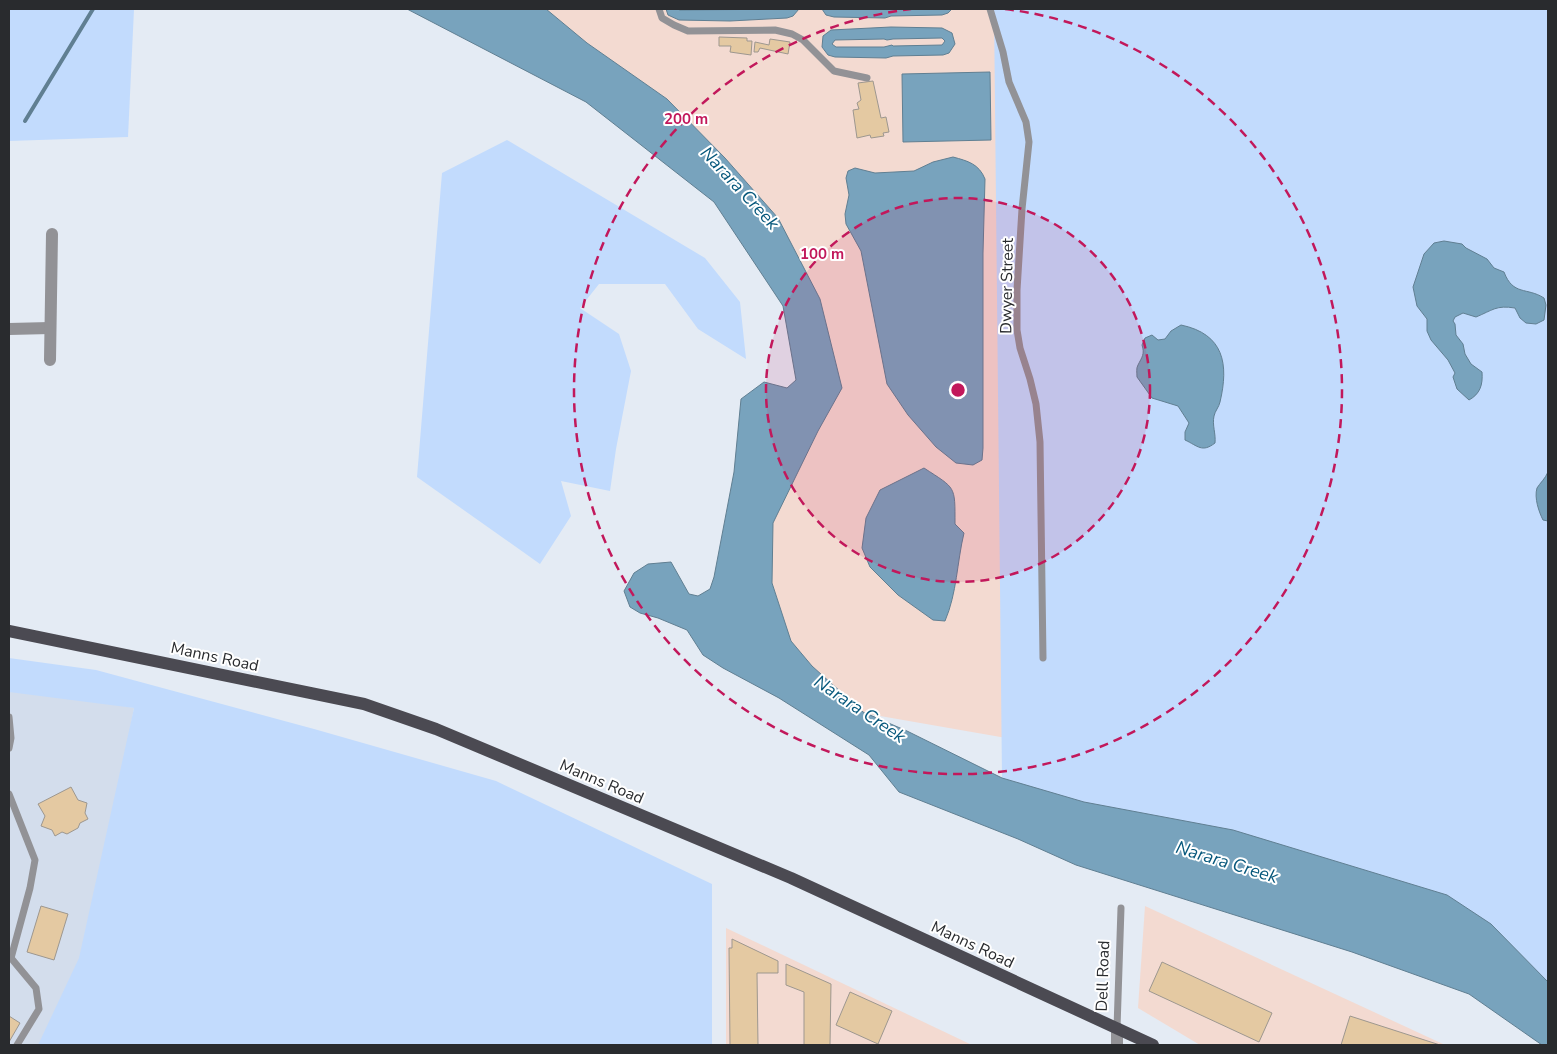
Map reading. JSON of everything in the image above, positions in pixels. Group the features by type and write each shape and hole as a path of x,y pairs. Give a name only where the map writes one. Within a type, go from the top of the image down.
{"main road":[{"name":"Manns Road","path":"9,631 364,704 436,729 791,878 1154,1045"}],"street":[{"path":"50,360 52,234"},
{"path":"9,329 50,328"},
{"name":"Dell Road","path":"1117,1028 1117,1045"}],"lane":[{"path":"658,9 662,18 688,31 776,30 792,34 803,40 834,71 866,78"},
{"name":"Dwyer Street","path":"990,9 1003,52 1009,82 1026,122 1028,137 1018,272 1017,330 1032,387 1040,442 1044,658"},
{"path":"9,717 11,738 9,748"},
{"path":"9,794 35,860 30,888 10,958 36,988 39,1009 17,1045"},
{"name":"Dell Road","path":"1117,1028 1121,908"}],"shaded area":[{"path":"9,9 134,9 128,137 9,141"},
{"path":"546,9 1010,9 1012,739 863,713 812,666 791,641 772,583 772,523 818,431 842,388 778,218 725,158 667,99 587,43"},
{"path":"994,9 1548,9 1548,982 1491,924 1002,778"},
{"path":"507,140 705,258 740,302 746,359 698,329 665,284 599,284 580,308 619,334 631,371 610,491 561,481 571,516 540,564 417,477 442,173"},
{"path":"9,658 96,670 496,781 712,884 712,1045 38,1045 79,958 134,708 9,692"},
{"path":"9,684 134,708 71,1045 9,1045"},
{"path":"1145,906 1444,1045 1200,1045 1138,1008"},
{"path":"726,928 972,1045 726,1045"}],"water":[{"name":"Narara Creek","path":"407,9 546,9 587,43 667,99 725,158 778,218 820,299 842,388 818,431 773,523 772,583 791,641 812,666 863,712 907,731 1002,778 1084,802 1233,830 1447,895 1491,924 1548,982 1548,1045 1542,1045 1469,994 1352,952 1076,865 1018,839 899,792 869,755 779,698 703,655 687,630 640,613 630,607 624,591 634,573 648,564 671,562 689,594 698,596 710,589 714,577 734,472 741,399 764,382 787,388 796,380 783,306 714,202 586,102"},
{"path":"666,9 799,9 793,16 787,18 730,21 679,20 668,15"},
{"path":"822,9 952,9 942,15 891,16 885,18 834,17 826,15"},
{"path":"891,27 942,28 952,33 955,44 949,53 943,55 893,56 886,58 835,57 828,55 822,47 823,36 831,30","holes":["942,38 945,41 942,45 892,45 884,47 836,47 832,44 835,40"]},
{"path":"990,72 991,140 903,142 902,74"},
{"path":"953,157 972,164 980,170 985,179 983,448 982,460 973,465 956,463 936,447 908,415 887,384 861,251 846,224 845,214 849,195 846,178 848,171 855,168 875,173 914,171 933,162"},
{"path":"1444,241 1462,244 1487,259 1494,268 1504,272 1512,285 1544,298 1546,305 1544,320 1536,324 1526,323 1520,318 1515,308 1509,307 1495,309 1476,317 1463,313 1455,317 1453,321 1456,335 1463,344 1465,354 1471,364 1482,372 1480,389 1469,400 1457,389 1453,377 1455,373 1448,360 1431,340 1427,331 1427,319 1417,306 1413,287 1424,254 1434,243"},
{"path":"1181,325 1195,329 1215,343 1223,363 1223,388 1214,419 1215,443 1207,448 1200,448 1185,440 1185,432 1189,423 1178,406 1152,398 1137,377 1137,368 1143,355 1142,345 1145,338 1152,335 1158,340 1165,339 1171,331"},
{"path":"924,468 942,480 951,489 955,502 955,524 964,533 954,588 945,621 933,620 898,595 870,567 862,548 866,518 880,490"},
{"path":"1548,472 1548,521 1543,520 1536,496 1537,488"}],"building":[{"path":"719,37 747,38 747,41 752,41 751,55 730,52 731,46 719,46"},
{"path":"770,39 790,42 788,54 760,48 758,52 754,52 755,42 769,45"},
{"path":"873,81 881,118 886,117 889,132 883,133 884,136 871,138 870,135 857,138 853,110 859,109 857,103 861,100 858,83"},
{"path":"71,787 78,800 87,803 85,813 88,819 80,823 78,828 67,834 62,832 55,836 52,830 41,826 45,816 38,804"},
{"path":"41,906 68,914 54,960 27,952"},
{"path":"732,939 778,961 778,973 757,973 758,1045 730,1045 729,948 732,948"},
{"path":"1162,962 1272,1013 1259,1042 1149,991"},
{"path":"786,964 831,984 830,1045 804,1045 804,992 786,985"},
{"path":"850,992 892,1011 878,1044 836,1025"},
{"path":"9,1016 20,1023 9,1042"},
{"path":"1350,1016 1440,1045 1341,1045"}],"waterway":[{"path":"25,121 93,9"}]}
